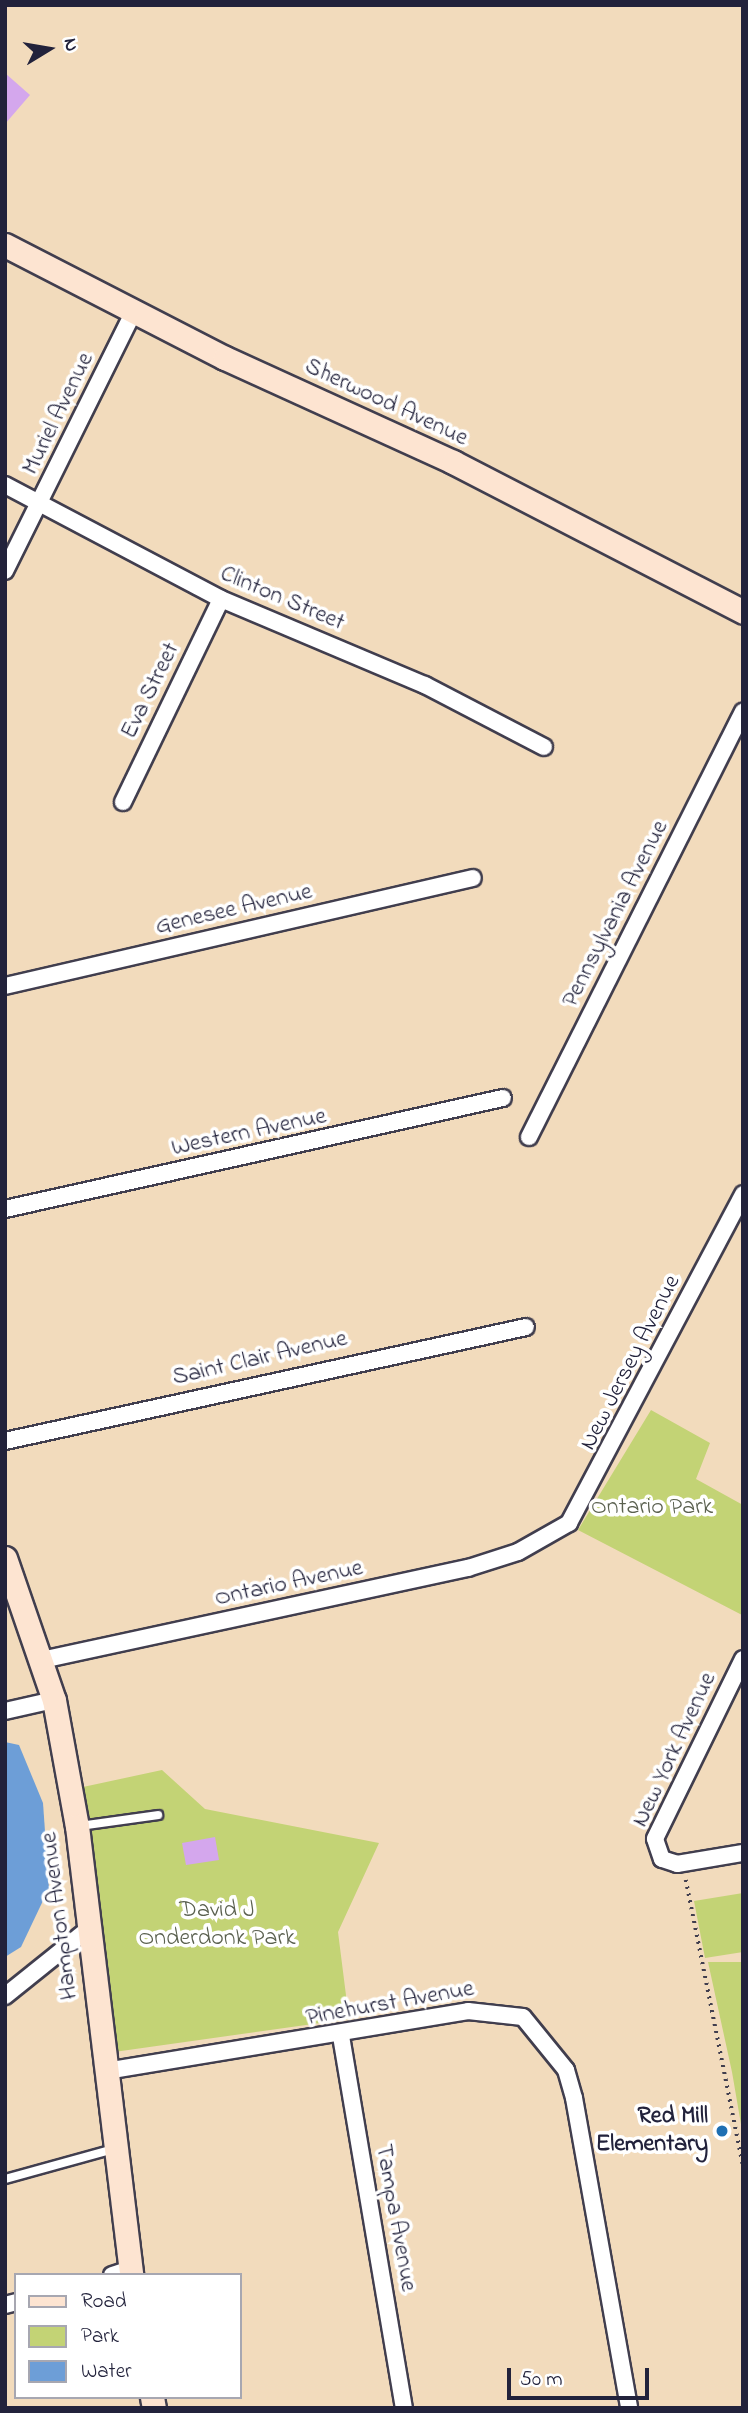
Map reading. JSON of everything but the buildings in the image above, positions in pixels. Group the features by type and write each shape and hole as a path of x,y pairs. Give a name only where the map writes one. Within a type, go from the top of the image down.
{"street":[{"name":"Sherwood Avenue","path":"5,245 134,313 453,462 743,612"},
{"name":"Muriel Avenue","path":"5,571 134,313"},
{"name":"Clinton Street","path":"5,485 220,599 425,685 544,747"},
{"name":"Eva Street","path":"123,802 220,599"},
{"name":"Pennsylvania Avenue","path":"529,1137 743,712"},
{"name":"Genesee Avenue","path":"5,986 473,878"},
{"name":"Western Avenue","path":"5,1209 503,1098"},
{"name":"New Jersey Avenue","path":"543,1539 569,1523 597,1481 743,1194"},
{"name":"Saint Clair Avenue","path":"5,1441 526,1327"},
{"name":"Ontario Avenue","path":"41,1660 468,1568 543,1539"},
{"name":"Hampton Avenue","path":"5,1558 54,1700 77,1826 87,1930 106,2070 124,2273"},
{"name":"New York Avenue","path":"685,1864 662,1859 654,1839 743,1659"},
{"path":"5,1711 54,1700"},
{"path":"685,1864 743,1853"},
{"path":"5,1996 87,1930"},
{"name":"Pinehurst Avenue","path":"106,2070 341,2036 495,2010 523,2017 549,2043 574,2098 629,2408"},
{"name":"Tampa Avenue","path":"341,2036 404,2408"}],"lane":[{"path":"77,1826 158,1815"},
{"path":"5,2179 114,2149"}],"path":[{"path":"685,1864 743,2164"}],"green space":[{"name":"Ontario Park","path":"651,1410 710,1443 696,1479 743,1505 742,1615 578,1530"},
{"name":"David J Onderdonk Park","path":"162,1770 205,1809 379,1843 338,1932 349,2019 114,2052 83,1787"},
{"path":"743,1893 743,1952 705,1958 694,1901"},
{"path":"708,1962 743,1962 743,2136 732,2072"}],"water":[{"path":"5,1742 19,1745 43,1803 49,1888 21,1947 5,1957"}],"place":[{"name":"Red Mill Elementary","path":"722,2131"}]}
